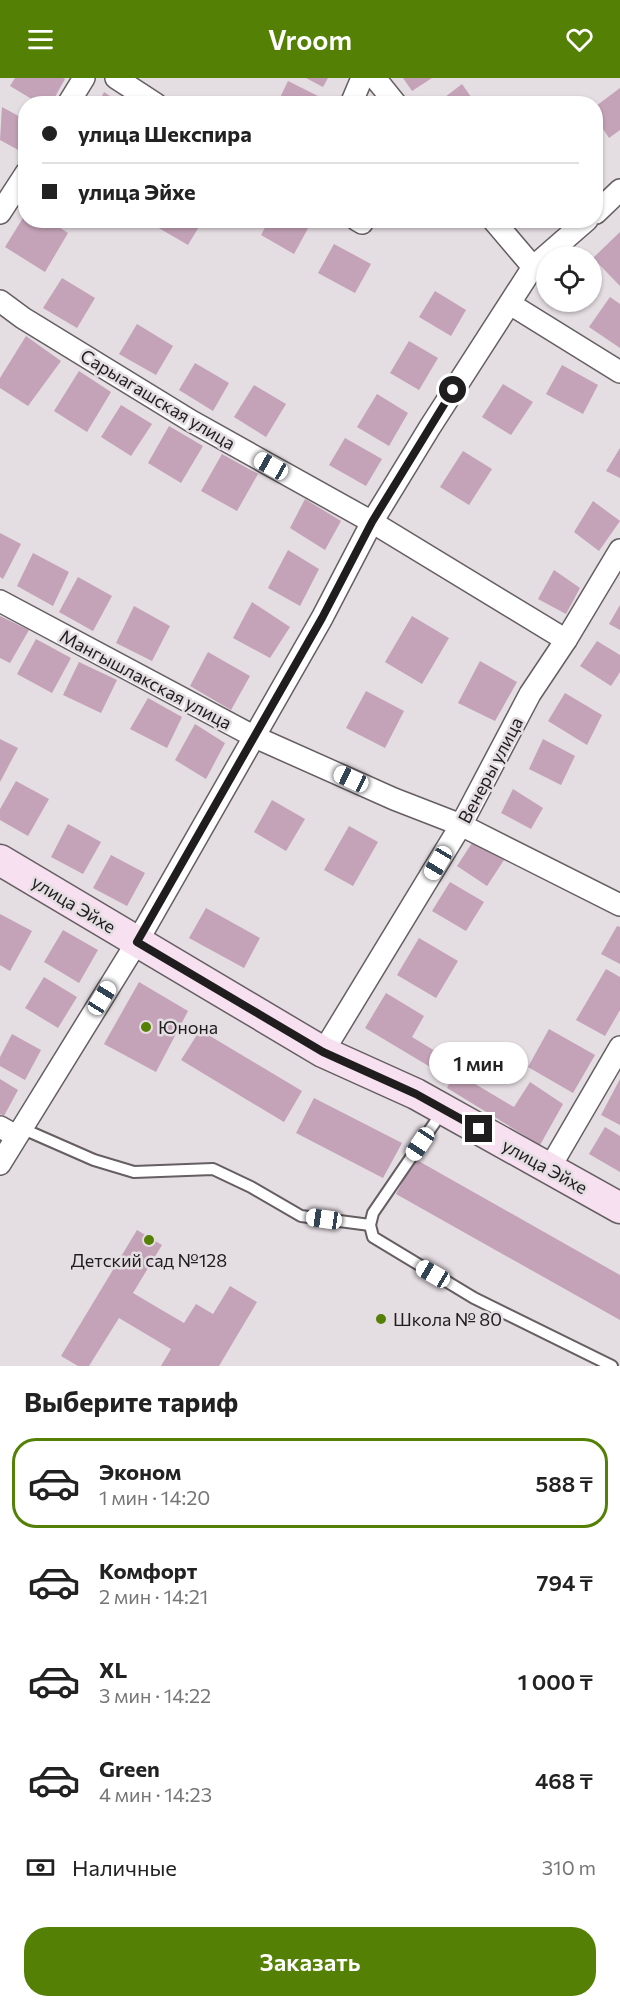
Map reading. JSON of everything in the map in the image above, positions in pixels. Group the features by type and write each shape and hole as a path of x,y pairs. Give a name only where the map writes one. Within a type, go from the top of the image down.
{"street":[{"path":"73,96 84,78"},
{"path":"116,78 144,96"},
{"path":"354,96 362,78"},
{"path":"375,78 390,96"},
{"path":"0,213 18,185"},
{"path":"603,206 620,190"},
{"path":"500,228 533,267"},
{"path":"0,1164 12,1131 137,942 322,618 372,522 488,334 533,267 578,228"},
{"name":"Сарыагашская улица","path":"0,301 23,318 190,421 372,522 566,640"},
{"path":"510,304 620,372"},
{"name":"Венеры улица","path":"323,1052 461,825 530,694 566,640 620,550"},
{"name":"Мангышлакская улица","path":"0,601 255,736 394,799 461,825 620,904"},
{"name":"улица Эйхе","path":"0,860 323,1052 416,1094 620,1208"},
{"path":"549,1169 620,1047"}],"lane":[{"path":"444,1109 373,1213 370,1225 373,1238 474,1298 612,1366"},
{"path":"12,1131 134,1172 213,1169 251,1187 301,1216 370,1225"}],"building":[{"path":"15,78 65,79 55,96 27,96 10,86"},
{"path":"306,78 328,78 323,87"},
{"path":"403,78 432,78 412,91"},
{"path":"288,81 318,96 281,96"},
{"path":"462,84 470,96 446,96"},
{"path":"620,88 620,130 609,138 603,129 603,101"},
{"path":"2,107 18,116 18,150 0,140"},
{"path":"18,226 18,228 60,228 68,233 45,272 5,247"},
{"path":"159,228 198,228 188,245"},
{"path":"265,228 308,228 294,254 261,235"},
{"path":"620,232 620,286 602,267 602,249"},
{"path":"334,244 371,264 355,293 318,273"},
{"path":"62,278 95,298 77,328 43,308"},
{"path":"435,291 466,310 451,336 419,317"},
{"path":"610,297 620,304 620,348 589,327 600,312 602,312"},
{"path":"137,324 173,346 156,375 119,354"},
{"path":"26,336 61,361 28,406 0,388 0,378"},
{"path":"409,341 438,358 419,390 390,373"},
{"path":"195,363 229,383 213,411 179,390"},
{"path":"562,365 598,385 583,414 546,394"},
{"path":"79,371 111,392 87,432 54,411"},
{"path":"503,384 533,402 511,435 482,417"},
{"path":"254,385 286,404 266,437 234,417"},
{"path":"377,394 408,413 389,446 357,427"},
{"path":"121,405 152,424 131,456 101,437"},
{"path":"169,426 203,446 181,483 148,463"},
{"path":"345,438 382,459 366,486 329,465"},
{"path":"620,448 620,478 606,471"},
{"path":"463,451 492,469 469,505 440,487"},
{"path":"222,454 258,474 237,511 201,491"},
{"path":"305,499 341,521 325,550 290,528"},
{"path":"593,501 620,521 599,551 574,532"},
{"path":"0,533 21,544 3,579 0,577"},
{"path":"288,550 319,569 300,606 268,588"},
{"path":"33,553 69,572 53,606 17,586"},
{"path":"554,570 580,588 566,614 538,599"},
{"path":"78,577 112,596 93,631 59,612"},
{"path":"252,602 290,627 270,658 233,638"},
{"path":"620,605 620,630 609,624"},
{"path":"134,606 170,626 152,661 116,643"},
{"path":"0,616 29,630 10,663 0,658"},
{"path":"412,616 449,638 422,684 385,662"},
{"path":"36,639 71,658 52,693 17,674"},
{"path":"597,641 620,655 620,672 611,686 580,666"},
{"path":"208,652 250,676 231,710 190,686"},
{"path":"480,661 517,682 495,721 458,703"},
{"path":"79,662 117,680 101,713 63,695"},
{"path":"366,691 404,711 385,748 346,728"},
{"path":"565,693 602,715 587,745 548,721"},
{"path":"148,698 182,717 167,748 130,729"},
{"path":"195,724 225,743 206,779 175,760"},
{"path":"0,739 18,748 0,782"},
{"path":"543,739 575,756 561,785 529,769"},
{"path":"16,781 49,799 28,836 0,820 0,809"},
{"path":"513,789 543,808 531,829 501,813"},
{"path":"272,800 305,819 286,851 254,832"},
{"path":"68,824 101,842 83,874 51,857"},
{"path":"349,826 378,842 353,886 324,870"},
{"path":"474,840 504,860 487,886 457,866"},
{"path":"111,855 145,873 127,906 93,888"},
{"path":"450,882 484,902 466,931 432,911"},
{"path":"206,908 260,938 244,968 189,938"},
{"path":"0,914 32,931 10,971 0,965"},
{"path":"617,926 620,927 620,964 601,954"},
{"path":"63,930 98,950 79,983 44,962"},
{"path":"419,938 458,961 436,998 397,975"},
{"path":"606,969 620,977 620,1010 605,1036 576,1020"},
{"path":"44,977 77,997 58,1028 25,1008"},
{"name":"Юнона","path":"139,982 188,1011 156,1072 104,1044"},
{"path":"386,993 424,1016 412,1037 440,1054 432,1068 365,1028"},
{"path":"549,1029 595,1055 573,1093 528,1067"},
{"path":"200,1030 302,1091 284,1122 181,1060"},
{"path":"12,1034 41,1050 25,1080 0,1066 0,1057"},
{"path":"455,1072 514,1107 530,1082 563,1104 540,1145 447,1088"},
{"path":"0,1079 18,1090 4,1116 0,1114"},
{"path":"620,1079 620,1125 601,1115"},
{"path":"314,1098 402,1143 383,1178 296,1133"},
{"path":"605,1127 620,1136 620,1172 589,1154"},
{"path":"415,1159 620,1275 620,1320 396,1194"},
{"path":"137,1230 162,1245 133,1293 184,1323 196,1304 213,1314 230,1286 257,1302 219,1366 161,1366 171,1349 119,1318 89,1366 78,1366 61,1356"}],"place":[{"name":"Юнона","path":"146,1027"},
{"name":"Детский сад №128","path":"149,1240"},
{"name":"Школа № 80","path":"381,1319"}],"route":[{"path":"453,390 372,522 322,618 137,942 323,1052 416,1094 479,1129"}]}
